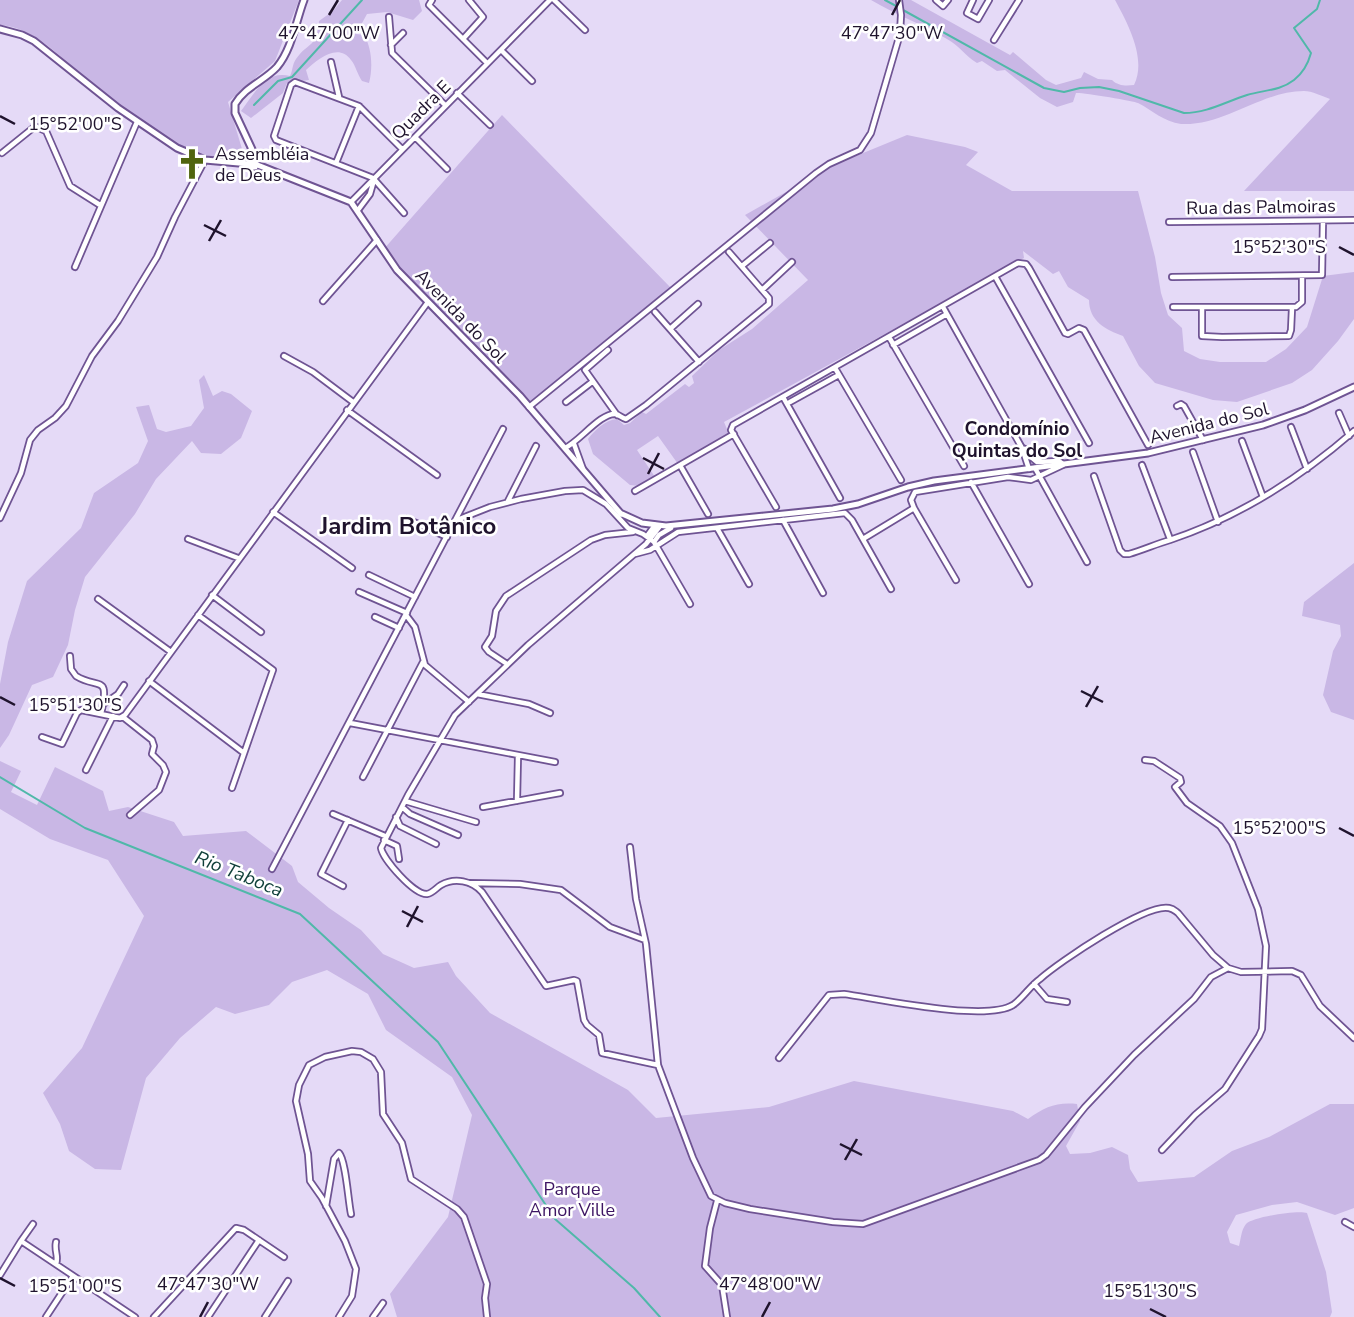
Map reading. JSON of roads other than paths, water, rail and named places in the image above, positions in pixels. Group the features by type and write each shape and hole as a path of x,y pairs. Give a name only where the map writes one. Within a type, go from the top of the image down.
{"street":[{"path":"253,165 256,158 234,113 235,104 256,82 277,66 285,54 304,0"},
{"path":"463,39 483,17 469,0"},
{"path":"552,0 585,30"},
{"name":"Quadra E","path":"374,178 444,105 552,0"},
{"path":"936,0 943,6 948,0"},
{"path":"972,0 967,13 979,19 989,0"},
{"path":"995,40 1019,0"},
{"path":"430,2 487,63"},
{"path":"529,407 816,173 860,150 875,120 901,24 899,2"},
{"path":"390,17 392,53 444,105"},
{"name":"Avenida do Sol","path":"0,29 15,32 34,41 137,122 177,148 205,160 264,168 351,202 397,270 529,407 620,513 656,527 687,525"},
{"path":"390,46 403,33"},
{"path":"501,50 532,81"},
{"path":"331,62 339,98"},
{"path":"402,149 359,106 292,83 274,136 276,140 374,178 404,213"},
{"path":"457,93 490,125"},
{"path":"336,163 359,106"},
{"path":"75,267 137,122"},
{"path":"2,153 33,128 46,131 70,186 101,205"},
{"path":"415,137 447,169"},
{"path":"0,518 20,473 30,440 66,406 92,356 124,312 157,257 205,160"},
{"path":"351,202 374,178"},
{"path":"358,209 370,194 374,178"},
{"name":"Rua das Palmoiras","path":"1169,222 1354,220"},
{"path":"1172,277 1322,275 1323,221"},
{"path":"323,301 377,240"},
{"path":"742,266 770,243"},
{"path":"608,350 587,367 586,373 617,415 624,419 769,304 770,300 729,252"},
{"path":"762,290 792,262"},
{"path":"776,507 731,430 733,425 996,278 1018,263 1026,264 1029,268 1066,334 1082,328 1148,445"},
{"path":"1173,307 1292,308 1302,302 1302,276"},
{"path":"996,278 1089,443"},
{"path":"122,717 428,302"},
{"path":"670,329 698,304"},
{"path":"943,307 1087,562"},
{"path":"1202,307 1204,337 1289,335 1292,308"},
{"path":"655,312 699,362"},
{"path":"893,345 947,314"},
{"path":"910,325 915,332"},
{"path":"889,337 964,466"},
{"path":"284,356 313,372 353,402"},
{"path":"835,368 901,480"},
{"path":"790,402 837,376"},
{"path":"566,402 593,382"},
{"path":"808,382 814,389"},
{"name":"Avenida do Sol","path":"656,527 851,506 917,485 1034,465 1064,464 1148,453 1290,416 1354,387"},
{"path":"783,397 840,498"},
{"path":"1177,406 1184,406 1203,440"},
{"path":"347,410 437,475"},
{"path":"1339,413 1349,436"},
{"path":"565,448 574,444 600,421 610,415 617,415"},
{"path":"1291,427 1307,469"},
{"path":"272,869 503,429"},
{"path":"1094,476 1120,550 1124,554 1133,553 1218,522 1307,469 1354,431"},
{"path":"635,491 681,467 734,434"},
{"path":"1242,441 1263,497"},
{"path":"574,444 584,471"},
{"path":"507,502 536,446"},
{"path":"1022,448 1034,465"},
{"path":"1193,452 1218,522"},
{"path":"956,580 914,508 911,500 915,492 1008,477 1028,481 1064,464"},
{"path":"1142,465 1170,539"},
{"path":"681,467 708,514"},
{"path":"971,482 1029,584"},
{"path":"456,520 507,502 583,490 606,504 625,526 652,541 690,604"},
{"path":"863,539 914,508"},
{"path":"273,512 352,568"},
{"path":"645,940 610,927 561,890 520,884 450,881 426,894 413,888 383,856 381,848 384,839 455,715 507,664 646,544 678,532 846,513 891,589"},
{"path":"407,519 447,537"},
{"path":"783,520 823,593"},
{"path":"656,527 658,536"},
{"path":"649,551 656,527"},
{"path":"652,541 671,528"},
{"path":"717,528 748,584"},
{"path":"507,664 485,647 492,636 496,611 506,596 591,540 605,535 634,532"},
{"path":"188,538 230,557 239,558"},
{"path":"646,544 649,551"},
{"path":"635,554 649,551"},
{"path":"369,575 415,597"},
{"path":"359,592 407,614 415,627 423,662 469,702"},
{"path":"212,595 261,632"},
{"path":"98,599 171,652"},
{"path":"198,615 273,670 232,788"},
{"path":"375,617 399,628"},
{"path":"70,656 71,670 76,676 101,685 105,694 102,714"},
{"path":"363,777 423,662"},
{"path":"149,681 244,753"},
{"path":"104,703 118,694 124,685"},
{"path":"477,694 529,704 550,713"},
{"path":"42,737 62,744 78,712 122,717 152,740 152,754 166,772 159,790 130,815"},
{"path":"86,770 113,716"},
{"path":"350,723 555,762"},
{"path":"517,801 518,756"},
{"path":"1145,760 1157,763 1180,778 1181,782 1175,787 1177,792 1191,806 1213,820 1232,843 1245,872 1266,941 1262,1029 1227,1086 1195,1115 1163,1150"},
{"path":"483,807 560,793"},
{"path":"405,801 476,822"},
{"path":"402,807 410,814 458,835"},
{"path":"333,814 397,846 400,859"},
{"path":"396,817 400,825 436,844"},
{"path":"343,886 321,873 348,820"},
{"path":"629,847 645,940 658,1065 706,1188 717,1201 750,1209 863,1224 1039,1160 1046,1156 1085,1107 1134,1055 1198,995 1214,975 1228,968"},
{"path":"468,883 482,892 546,987 574,980 578,982 584,1020 599,1035 601,1053 658,1065"},
{"path":"779,1058 825,999 833,994 982,1011 1011,1006 1034,984 1100,937 1148,912 1165,908 1178,913 1207,949 1228,968 1241,972 1292,971 1301,975 1320,1006 1354,1038"},
{"path":"1034,984 1047,999 1067,1002"},
{"path":"341,1315 352,1296 356,1269 345,1241 310,1181 308,1154 296,1101 303,1075 309,1065 326,1057 352,1051 361,1052 373,1059 381,1072 383,1114 402,1143 411,1179 457,1209 464,1217 487,1284 487,1317"},
{"path":"326,1207 334,1158 339,1153 344,1163 351,1214"},
{"path":"717,1201 705,1266 722,1285 727,1317"},
{"path":"1345,1222 1354,1227"},
{"path":"0,1275 33,1224"},
{"path":"154,1317 235,1229 244,1230 284,1257"},
{"path":"208,1317 259,1240"},
{"path":"21,1241 135,1317"},
{"path":"55,1264 58,1258 56,1242"},
{"path":"46,1317 73,1276"},
{"path":"265,1317 288,1281"},
{"path":"373,1317 383,1303"},
{"path":"119,1317 124,1310"}],"waterway":[{"path":"254,105 278,81 292,77 362,0"},
{"path":"885,0 898,7"},
{"path":"903,10 1044,88 1064,92 1099,87 1184,113 1192,113 1277,88 1294,80 1305,68 1311,53 1294,28 1317,9 1320,0"},
{"name":"Rio Taboca","path":"0,777 85,828 300,914 438,1042 555,1219 634,1288 660,1317"}],"place":[{"name":"Assembléia de Deus","path":"192,164"}],"district":[{"name":"Condomínio Quintas do Sol","path":"1017,440"},
{"name":"Jardim Botânico","path":"408,526"}],"park label":[{"name":"Parque Amor Ville","path":"572,1199"}]}
